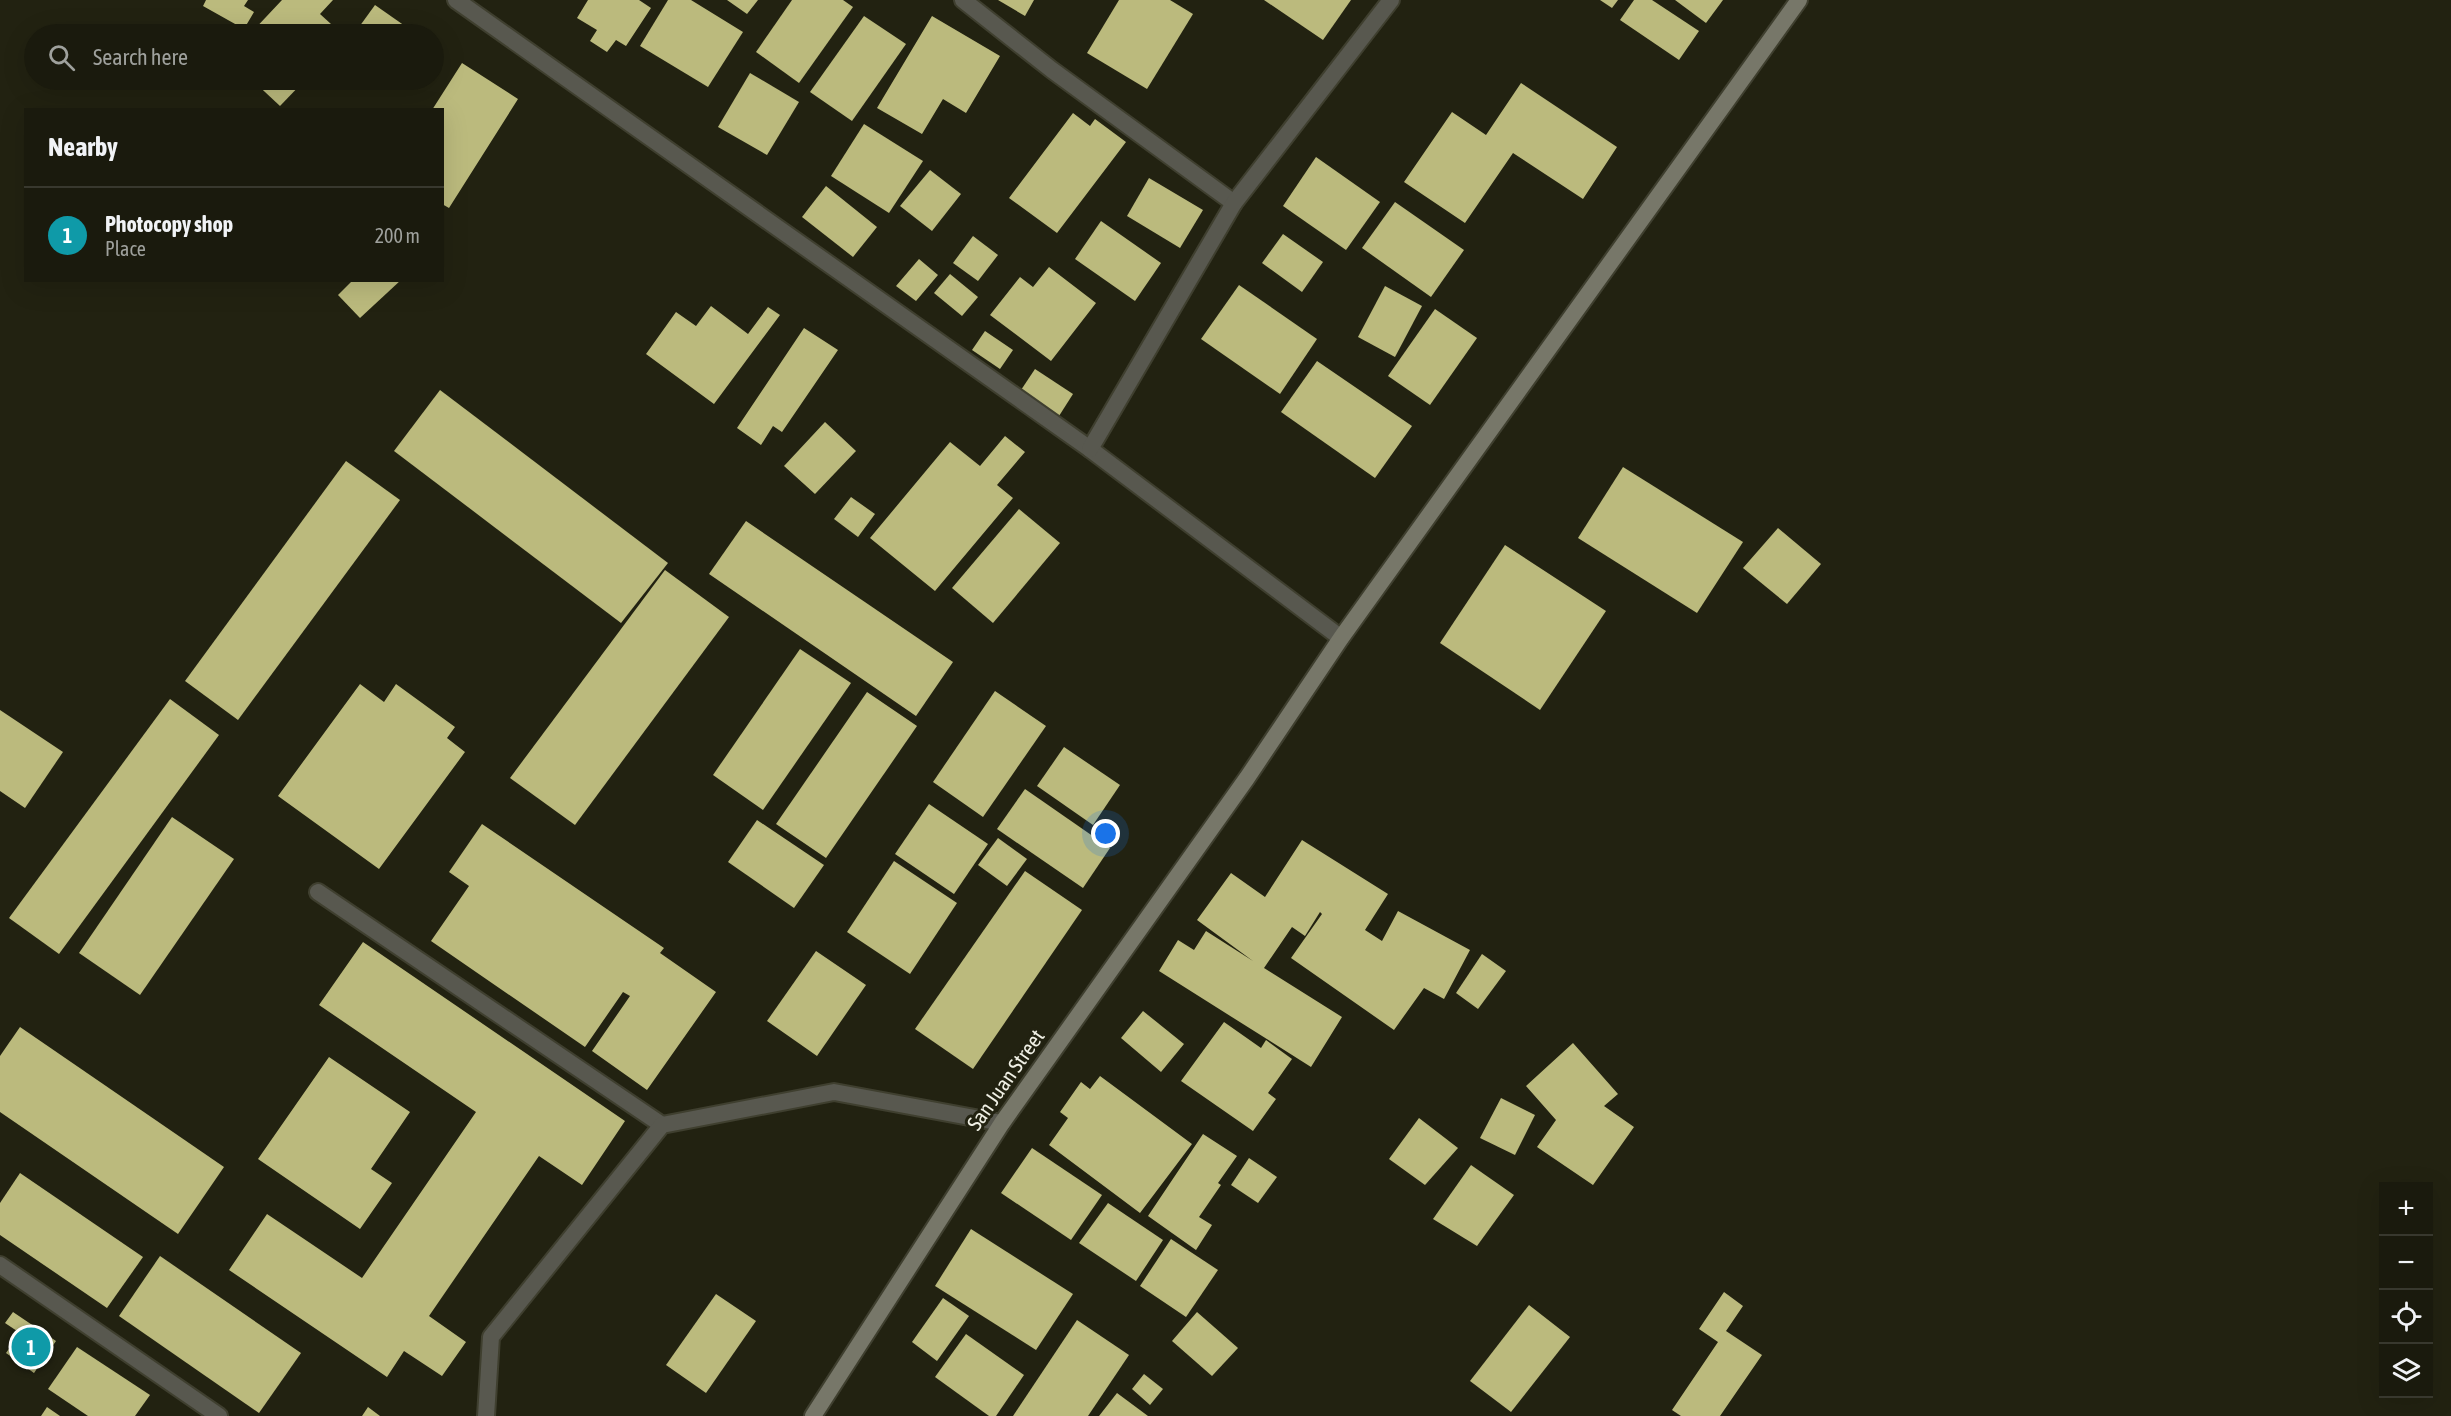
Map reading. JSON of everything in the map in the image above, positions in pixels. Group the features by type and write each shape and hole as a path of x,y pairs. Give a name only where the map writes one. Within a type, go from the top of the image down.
{"main road":[{"name":"San Juan Street","path":"813,1416 1002,1123 1247,778 1341,638 1799,0"}],"street":[{"path":"456,0 1090,448 1341,638"},
{"path":"963,0 1053,70 1234,203"},
{"path":"1090,448 1234,203 1391,0"},
{"path":"318,892 662,1125"},
{"path":"486,1416 491,1336 662,1125 834,1092 1002,1123"},
{"path":"0,1265 219,1416"}],"building":[{"path":"206,0 248,0 244,6 254,12 247,24 235,24 203,6"},
{"path":"282,0 333,0 320,14 331,24 259,24"},
{"path":"588,0 639,0 651,8 626,46 616,40 607,52 590,41 597,30 577,18"},
{"path":"668,0 691,0 743,32 708,87 640,46"},
{"path":"727,0 758,0 747,14"},
{"path":"792,0 843,0 853,7 799,83 756,52"},
{"path":"998,0 1034,0 1025,16"},
{"path":"1119,0 1170,0 1193,14 1147,89 1087,53"},
{"path":"1264,0 1351,0 1323,40"},
{"path":"1600,0 1618,0 1612,8"},
{"path":"1634,0 1652,0 1699,31 1679,60 1620,20"},
{"path":"1675,0 1723,0 1706,23"},
{"path":"375,5 402,24 361,24"},
{"path":"864,16 906,44 852,121 810,92"},
{"path":"932,16 1000,56 966,113 943,99 922,134 877,108"},
{"path":"462,63 518,99 449,208 444,205 444,108 433,108"},
{"path":"750,73 799,102 767,155 718,127"},
{"path":"1521,83 1617,147 1583,199 1513,153 1465,223 1404,182 1452,112 1486,135"},
{"path":"263,90 295,90 280,106"},
{"path":"1073,113 1090,126 1095,119 1126,142 1057,233 1009,198"},
{"path":"864,124 923,161 889,213 831,176"},
{"path":"1316,157 1380,202 1346,250 1283,206"},
{"path":"930,170 961,194 932,231 900,206"},
{"path":"1149,178 1203,210 1180,248 1127,216"},
{"path":"826,186 877,227 853,257 802,217"},
{"path":"1395,202 1464,250 1431,297 1362,248"},
{"path":"1101,221 1161,263 1135,301 1075,259"},
{"path":"1283,234 1323,262 1302,292 1262,263"},
{"path":"973,236 998,255 978,281 953,263"},
{"path":"919,259 938,275 916,301 896,286"},
{"path":"1049,267 1096,303 1051,361 990,315 1020,277 1033,287"},
{"path":"950,274 978,297 962,316 934,293"},
{"path":"351,282 399,282 360,318 338,295"},
{"path":"1239,285 1317,339 1280,394 1201,339"},
{"path":"1385,286 1422,306 1395,357 1358,337"},
{"path":"711,306 748,334 768,307 780,315 714,404 646,354 676,312 696,326"},
{"path":"1435,309 1477,338 1430,405 1388,376"},
{"path":"804,328 838,350 782,432 773,426 761,445 737,428"},
{"path":"985,331 1013,350 1000,369 972,350"},
{"path":"1317,361 1412,426 1375,478 1281,412"},
{"path":"1035,369 1073,394 1059,416 1021,390"},
{"path":"440,390 668,563 621,623 394,451"},
{"path":"825,422 856,451 815,494 784,466"},
{"path":"1005,436 1025,452 997,485 1013,498 935,591 870,538 950,442 980,466"},
{"path":"346,461 400,500 238,720 185,681"},
{"path":"1623,467 1743,542 1697,613 1578,538"},
{"path":"851,497 875,514 858,537 834,519"},
{"path":"1019,509 1060,543 993,623 952,588"},
{"path":"746,521 953,662 916,716 709,574"},
{"path":"1778,528 1821,564 1787,604 1743,568"},
{"path":"1505,545 1606,611 1540,710 1440,643"},
{"path":"665,570 729,617 575,825 510,778"},
{"path":"800,649 851,683 763,810 713,775"},
{"path":"360,684 384,702 396,684 455,727 447,738 465,752 379,869 278,796"},
{"path":"995,691 1046,726 983,817 933,782"},
{"path":"867,692 917,726 826,858 776,824"},
{"path":"170,699 219,735 59,954 9,918"},
{"path":"0,710 63,752 25,808 0,791"},
{"path":"1064,747 1120,785 1093,825 1037,786"},
{"path":"1025,789 1110,848 1083,888 997,829"},
{"path":"929,804 988,844 954,894 895,854"},
{"path":"172,817 234,859 140,995 79,953"},
{"path":"757,820 824,865 794,908 728,862"},
{"path":"482,824 664,948 660,953 716,992 647,1090 592,1051 630,996 623,992 585,1047 431,941 469,886 449,872"},
{"path":"998,838 1027,859 1007,886 978,865"},
{"path":"1302,840 1388,894 1365,930 1382,941 1398,911 1470,950 1444,999 1424,988 1394,1030 1291,958 1322,914 1320,912 1305,936 1292,927 1264,968 1342,1017 1311,1067 1159,971 1178,940 1194,950 1206,931 1253,961 1197,920 1231,873 1265,897"},
{"path":"894,861 957,903 910,974 847,932"},
{"path":"1025,871 1082,910 973,1069 915,1029"},
{"path":"363,942 625,1121 582,1185 539,1156 429,1316 466,1342 442,1376 404,1351 387,1377 229,1270 267,1214 362,1278 476,1112 319,1005"},
{"path":"816,951 866,985 817,1056 767,1021"},
{"path":"1482,954 1506,971 1478,1009 1456,993"},
{"path":"1143,1011 1184,1044 1161,1072 1121,1038"},
{"path":"1224,1022 1261,1048 1266,1040 1292,1059 1268,1093 1276,1099 1253,1131 1181,1081"},
{"path":"20,1027 224,1167 178,1234 0,1112 0,1056"},
{"path":"1573,1043 1618,1094 1604,1106 1634,1127 1593,1185 1537,1147 1556,1120 1526,1086"},
{"path":"329,1057 410,1112 371,1169 392,1183 360,1229 258,1159"},
{"path":"1100,1076 1192,1144 1140,1213 1049,1145 1068,1118 1060,1112 1081,1082 1090,1089"},
{"path":"1501,1098 1535,1115 1515,1155 1480,1138"},
{"path":"1419,1118 1458,1148 1425,1185 1389,1159"},
{"path":"1203,1134 1237,1156 1218,1183 1221,1185 1199,1217 1212,1225 1196,1250 1148,1216"},
{"path":"1032,1148 1102,1195 1071,1240 1001,1193"},
{"path":"1249,1158 1277,1177 1258,1203 1231,1185"},
{"path":"1471,1165 1514,1195 1477,1246 1433,1219"},
{"path":"20,1173 143,1257 107,1308 0,1235 0,1203"},
{"path":"1108,1203 1163,1240 1136,1281 1079,1243"},
{"path":"971,1229 1073,1294 1036,1350 935,1286"},
{"path":"1171,1239 1218,1270 1186,1317 1140,1286"},
{"path":"160,1256 301,1353 259,1413 119,1316"},
{"path":"1724,1292 1743,1306 1726,1331 1762,1355 1720,1416 1681,1416 1672,1410 1718,1342 1699,1329"},
{"path":"716,1294 756,1321 706,1393 666,1365"},
{"path":"943,1298 969,1316 937,1361 912,1342"},
{"path":"1529,1305 1570,1337 1511,1412 1470,1381"},
{"path":"13,1312 56,1341 34,1373 6,1353 20,1333 5,1323"},
{"path":"1197,1312 1238,1348 1212,1376 1172,1341"},
{"path":"1077,1320 1129,1355 1088,1416 1013,1416"},
{"path":"966,1334 1024,1375 996,1416 989,1416 935,1377"},
{"path":"77,1347 150,1395 135,1416 88,1416 48,1389"},
{"path":"1144,1374 1163,1389 1150,1405 1132,1389"},
{"path":"1117,1393 1148,1416 1099,1416"},
{"path":"47,1407 60,1416 41,1416"},
{"path":"368,1407 380,1416 362,1416"}],"place":[{"name":"Photocopy shop","path":"31,1347"}]}
